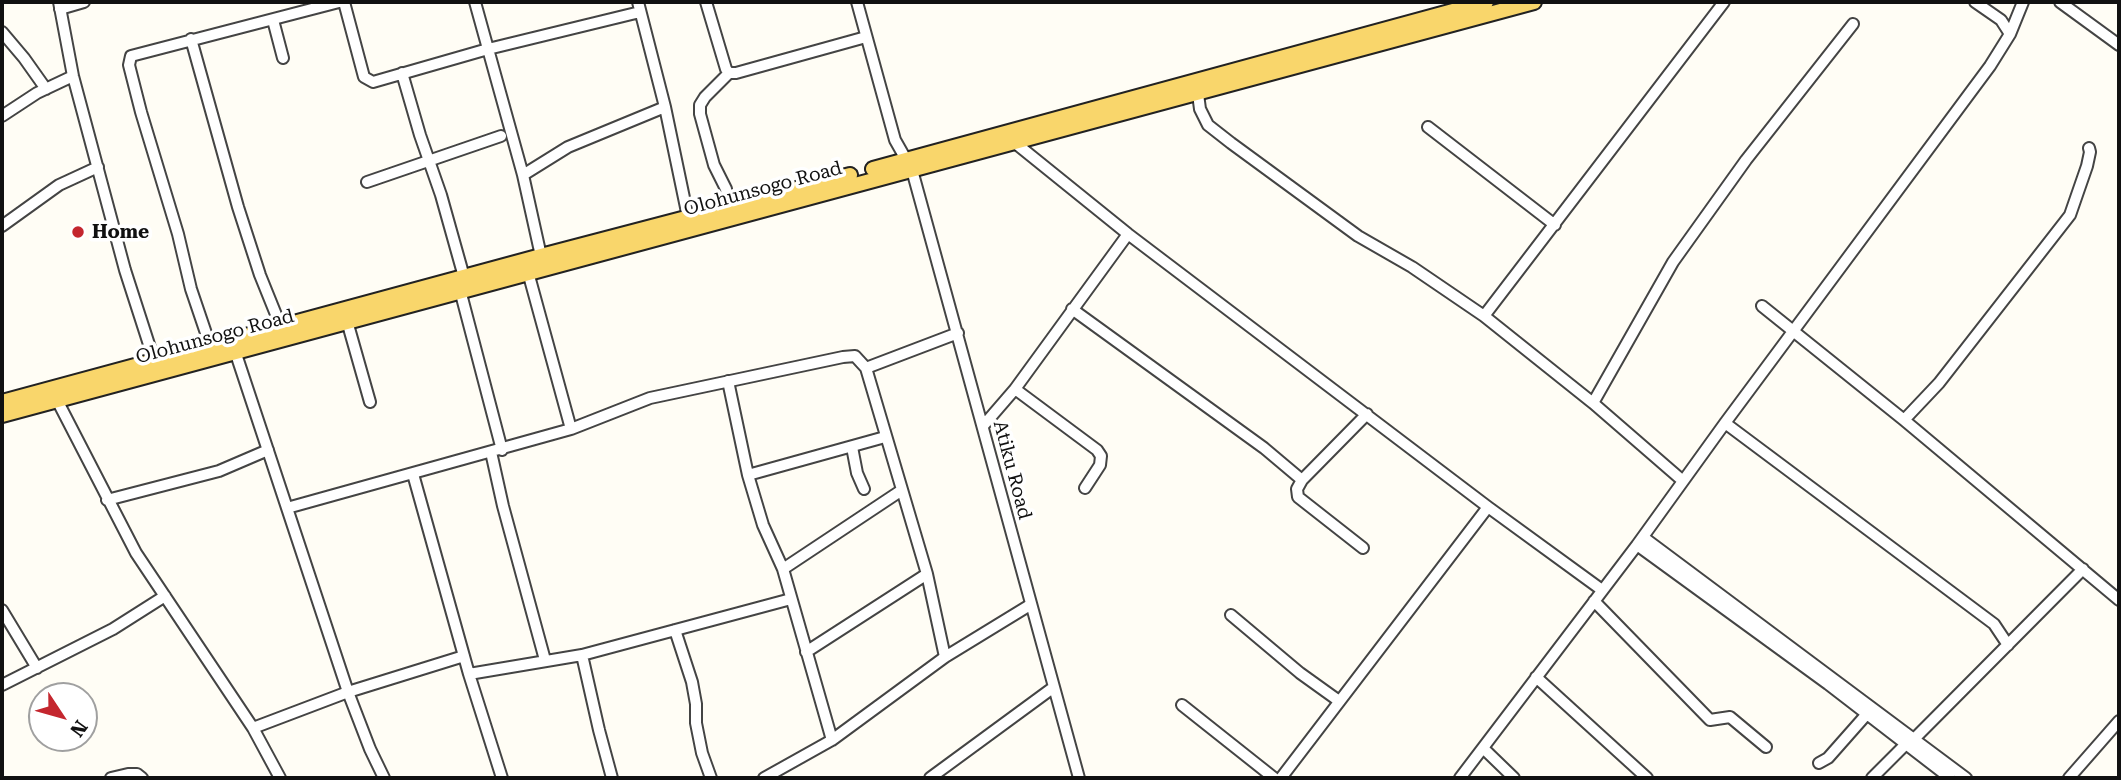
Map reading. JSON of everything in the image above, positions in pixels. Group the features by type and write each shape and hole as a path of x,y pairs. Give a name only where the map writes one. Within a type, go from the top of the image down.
{"main road":[{"name":"Olohunsogo Road","path":"2,402 281,327 462,284 528,272 910,166 1008,131 1486,2"},
{"name":"Olohunsogo Road","path":"2,415 347,321 541,256 728,207 1014,142 1534,2"}],"street":[{"path":"83,2 59,5 73,76 125,270 154,360"},
{"path":"210,345 191,289 178,234 129,65 131,56 339,2"},
{"path":"344,2 364,77 373,82 639,7 665,107 688,217"},
{"path":"475,2 523,175 541,256"},
{"path":"706,2 729,73 736,74 866,37"},
{"name":"Atiku Road","path":"857,2 895,140 910,166 958,333 1079,778"},
{"path":"1484,316 1724,2"},
{"path":"1975,2 2001,20 2010,34"},
{"path":"1460,778 1640,541 1990,66 2010,34 2024,2"},
{"path":"2060,2 2119,44"},
{"path":"273,20 283,58"},
{"path":"1593,403 1673,262 1746,160 1853,24"},
{"path":"2,32 46,89"},
{"path":"191,39 238,207 260,275 281,327"},
{"path":"402,73 441,195 497,451 503,506 545,660"},
{"path":"728,207 726,189 714,165 700,114 705,96 729,73"},
{"path":"2,116 73,76"},
{"path":"1198,94 1200,109 1208,125 1359,236 1412,267 1484,316 1593,403 1682,481"},
{"path":"523,175 568,147 665,107"},
{"path":"1428,127 1555,225"},
{"path":"367,182 501,136"},
{"path":"1014,142 1128,234 1602,590"},
{"path":"1904,420 1963,354 2070,215 2087,166 2089,148"},
{"path":"2,226 59,185 98,167"},
{"path":"983,426 1015,389 1128,234"},
{"path":"528,272 571,429"},
{"path":"1762,306 1904,420 2119,600"},
{"path":"1072,309 1264,448 1302,480"},
{"path":"347,321 370,402"},
{"path":"866,368 958,333"},
{"path":"235,351 348,692 384,778"},
{"path":"287,508 571,429 650,398 855,356 866,368 927,574 946,657"},
{"path":"728,381 748,475 763,526 783,569 832,740"},
{"path":"1015,389 1097,450 1101,456 1100,465 1085,488"},
{"path":"57,400 136,553 253,728 280,778"},
{"path":"1363,548 1298,497 1297,489 1302,480 1367,414"},
{"path":"1725,423 1994,624 2019,632"},
{"path":"748,475 886,437"},
{"path":"852,447 864,489"},
{"path":"107,500 219,471 268,450"},
{"path":"413,474 469,674 502,778"},
{"path":"783,569 902,491"},
{"path":"1281,778 1488,507"},
{"path":"1640,541 1866,715 1910,741 1950,778"},
{"path":"1640,541 1910,741 1965,778"},
{"path":"1872,778 2083,569"},
{"path":"806,652 927,574"},
{"path":"2,685 113,629 165,596"},
{"path":"469,674 582,655 791,598"},
{"path":"1594,601 1710,720 1730,718 1766,747"},
{"path":"764,778 832,740 946,657 1030,605"},
{"path":"2,610 37,668"},
{"path":"1231,615 1300,673 1339,701"},
{"path":"1994,624 2008,645"},
{"path":"675,631 692,682 700,743 711,778"},
{"path":"582,655 598,730 612,778"},
{"path":"253,728 348,692 464,656"},
{"path":"1536,677 1647,778"},
{"path":"930,778 1054,687"},
{"path":"1182,705 1274,778"},
{"path":"1819,764 1828,758 1866,715"},
{"path":"2069,778 2119,721"},
{"path":"1483,748 1514,778"},
{"path":"111,778 128,774 137,774 142,778"}],"place":[{"name":"Home","path":"78,232"}]}
